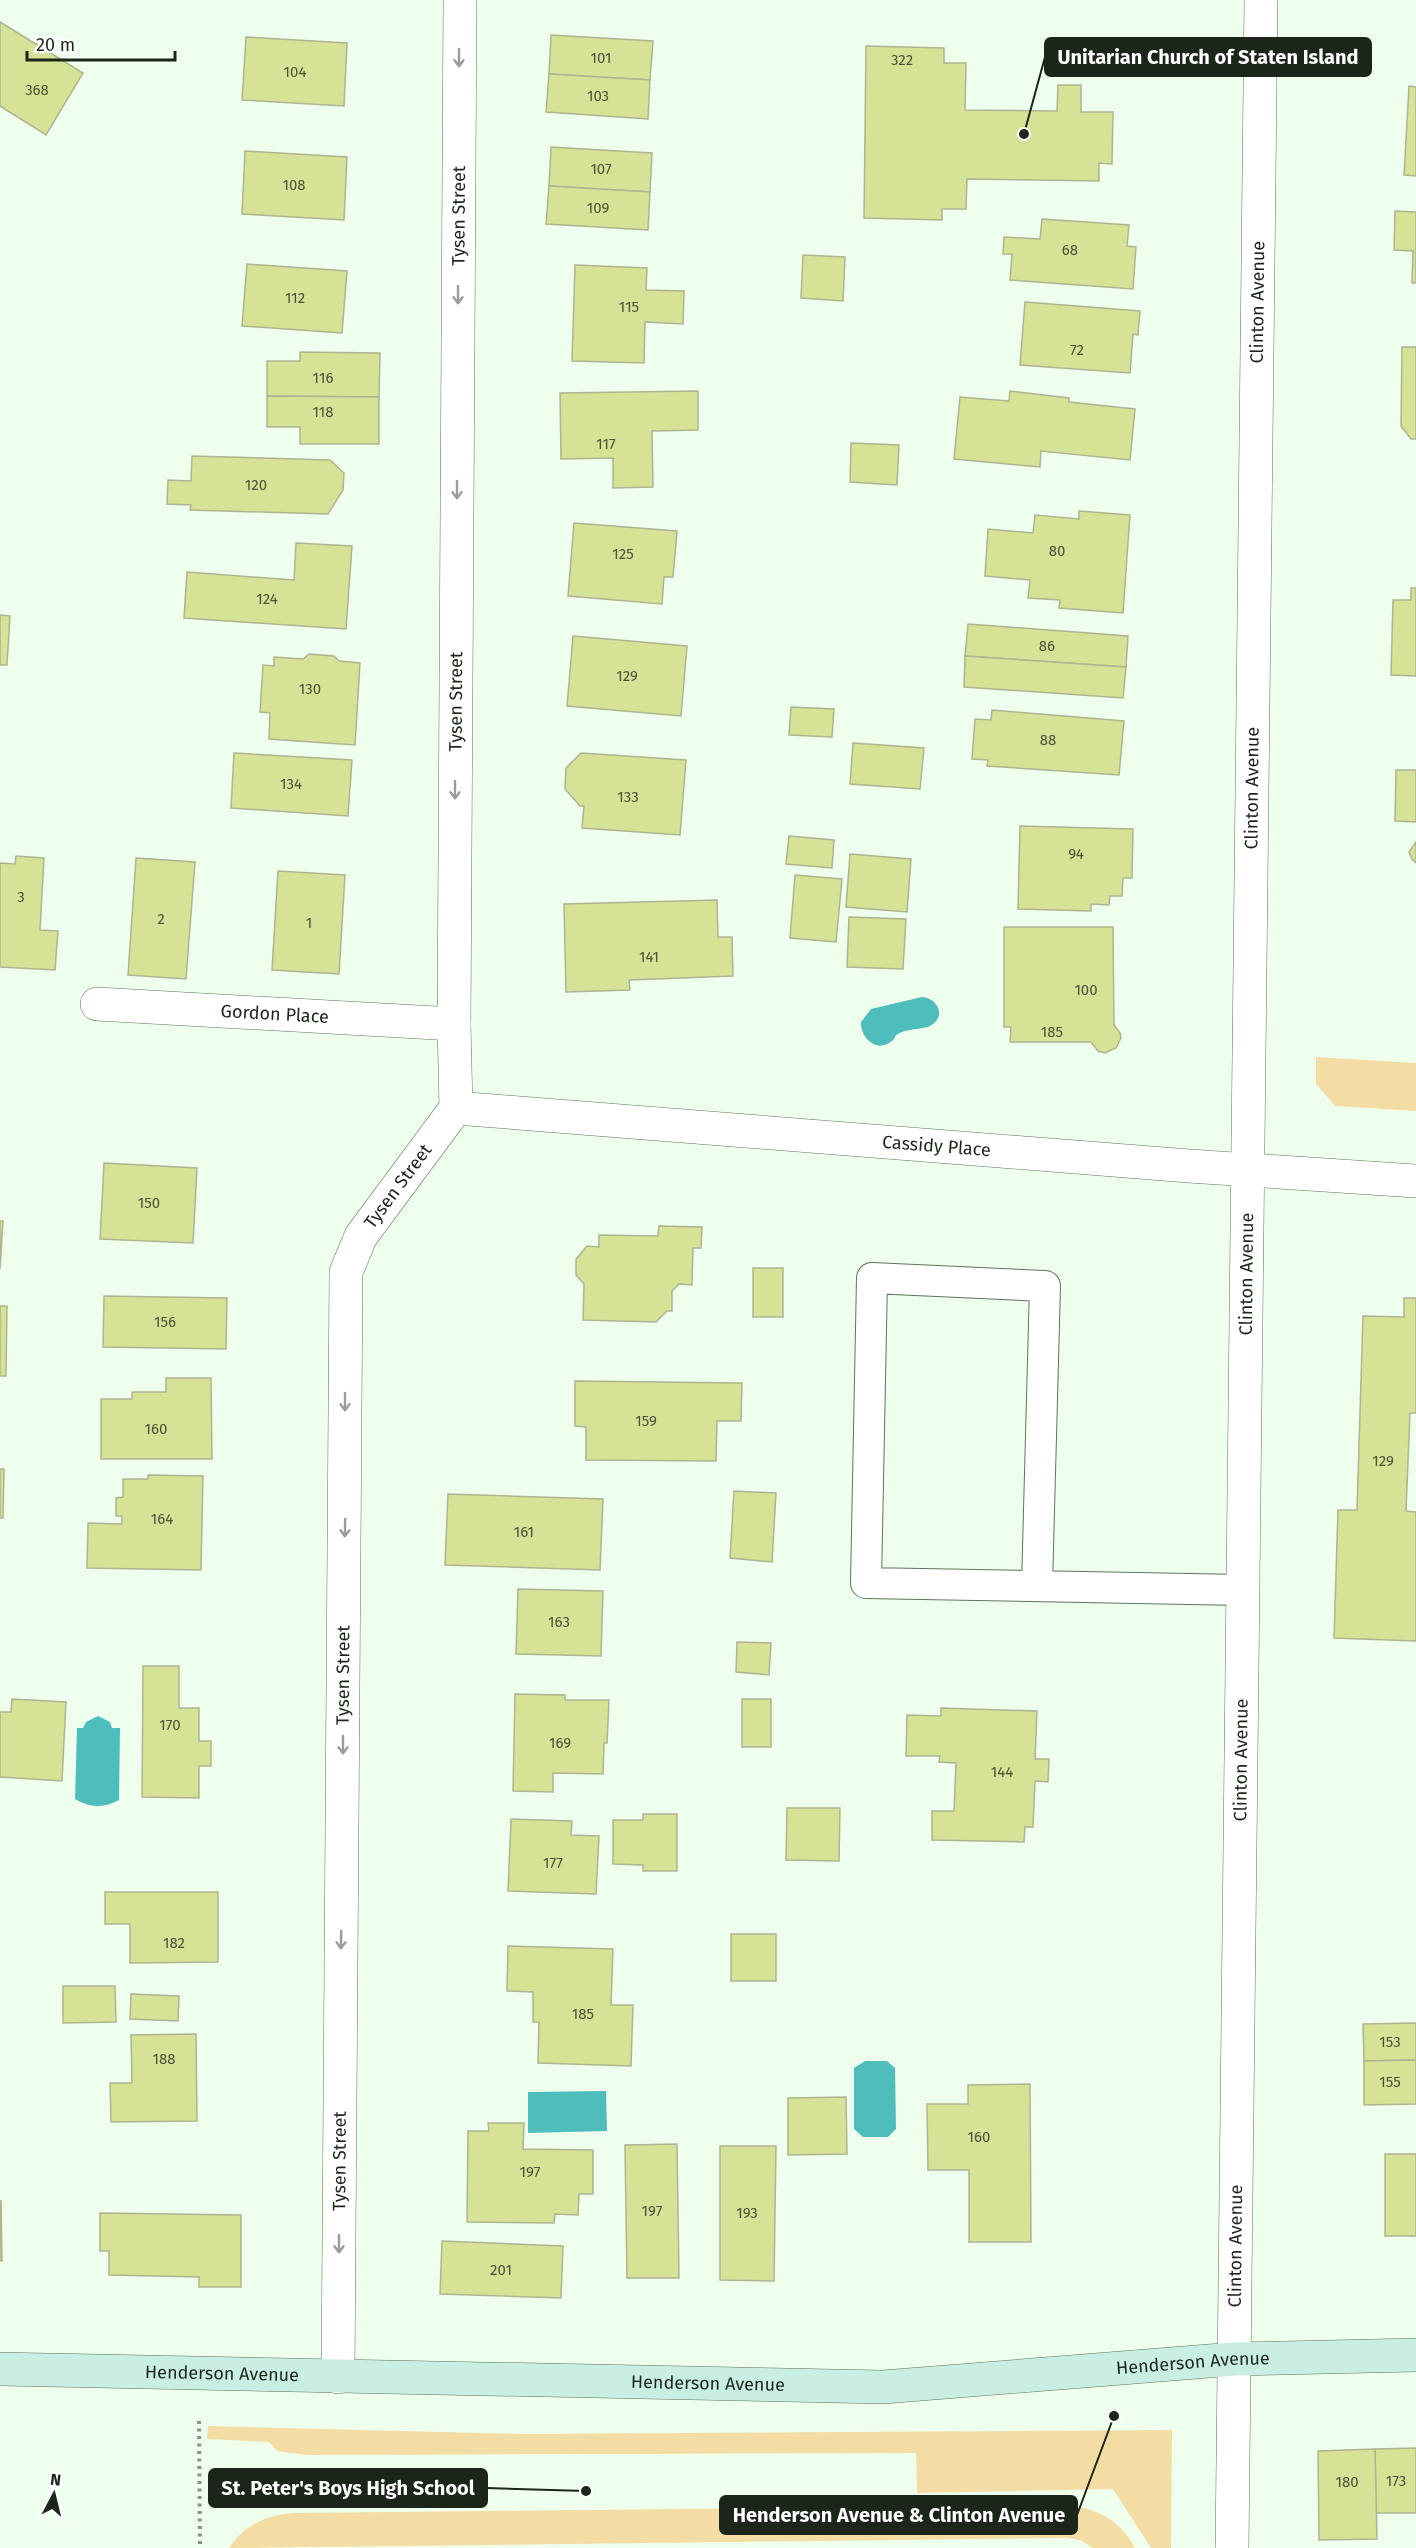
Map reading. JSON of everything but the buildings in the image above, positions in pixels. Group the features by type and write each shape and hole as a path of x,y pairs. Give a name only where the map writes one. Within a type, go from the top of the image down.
{"street":[{"name":"Tysen Street","path":"338,2377 346,1272 362,1236 456,1108 454,1024 460,0"},
{"name":"Clinton Avenue","path":"1232,2548 1261,0"},
{"name":"Gordon Place","path":"97,1004 454,1024"},
{"name":"Cassidy Place","path":"456,1108 1416,1181"},
{"name":"Henderson Avenue","path":"0,2369 884,2387 1234,2360 1416,2355"}],"lane":[{"path":"1037,1586 1045,1286 872,1278 866,1583 1243,1590"}],"path":[{"path":"199,2421 200,2548"},
{"path":"191,2490 199,2490"}],"shaded area":[{"path":"1316,1057 1416,1063 1416,1111 1335,1106 1316,1084"},
{"path":"208,2426 524,2434 1172,2430 1171,2548 1151,2548 1113,2489 917,2493 916,2453 306,2455 277,2451 269,2442 207,2439"},
{"path":"1066,2505 1088,2509 1106,2517 1122,2530 1135,2548 1093,2548 1080,2540 1066,2538 229,2548 249,2527 274,2516 293,2513"}],"water":[{"path":"922,997 928,998 938,1008 938,1018 930,1026 902,1032 886,1045 875,1045 866,1038 861,1022 871,1009"},
{"path":"98,1716 110,1722 112,1728 120,1728 119,1800 97,1806 75,1799 77,1728 83,1728 86,1722"},
{"path":"865,2061 887,2061 895,2068 896,2129 888,2137 863,2137 854,2129 854,2068"},
{"path":"606,2091 607,2131 528,2133 528,2092"}],"place":[{"name":"Unitarian Church of Staten Island","path":"1024,134"},
{"name":"Henderson Avenue & Clinton Avenue","path":"1114,2416"},
{"name":"St. Peter's Boys High School","path":"586,2491"}]}
